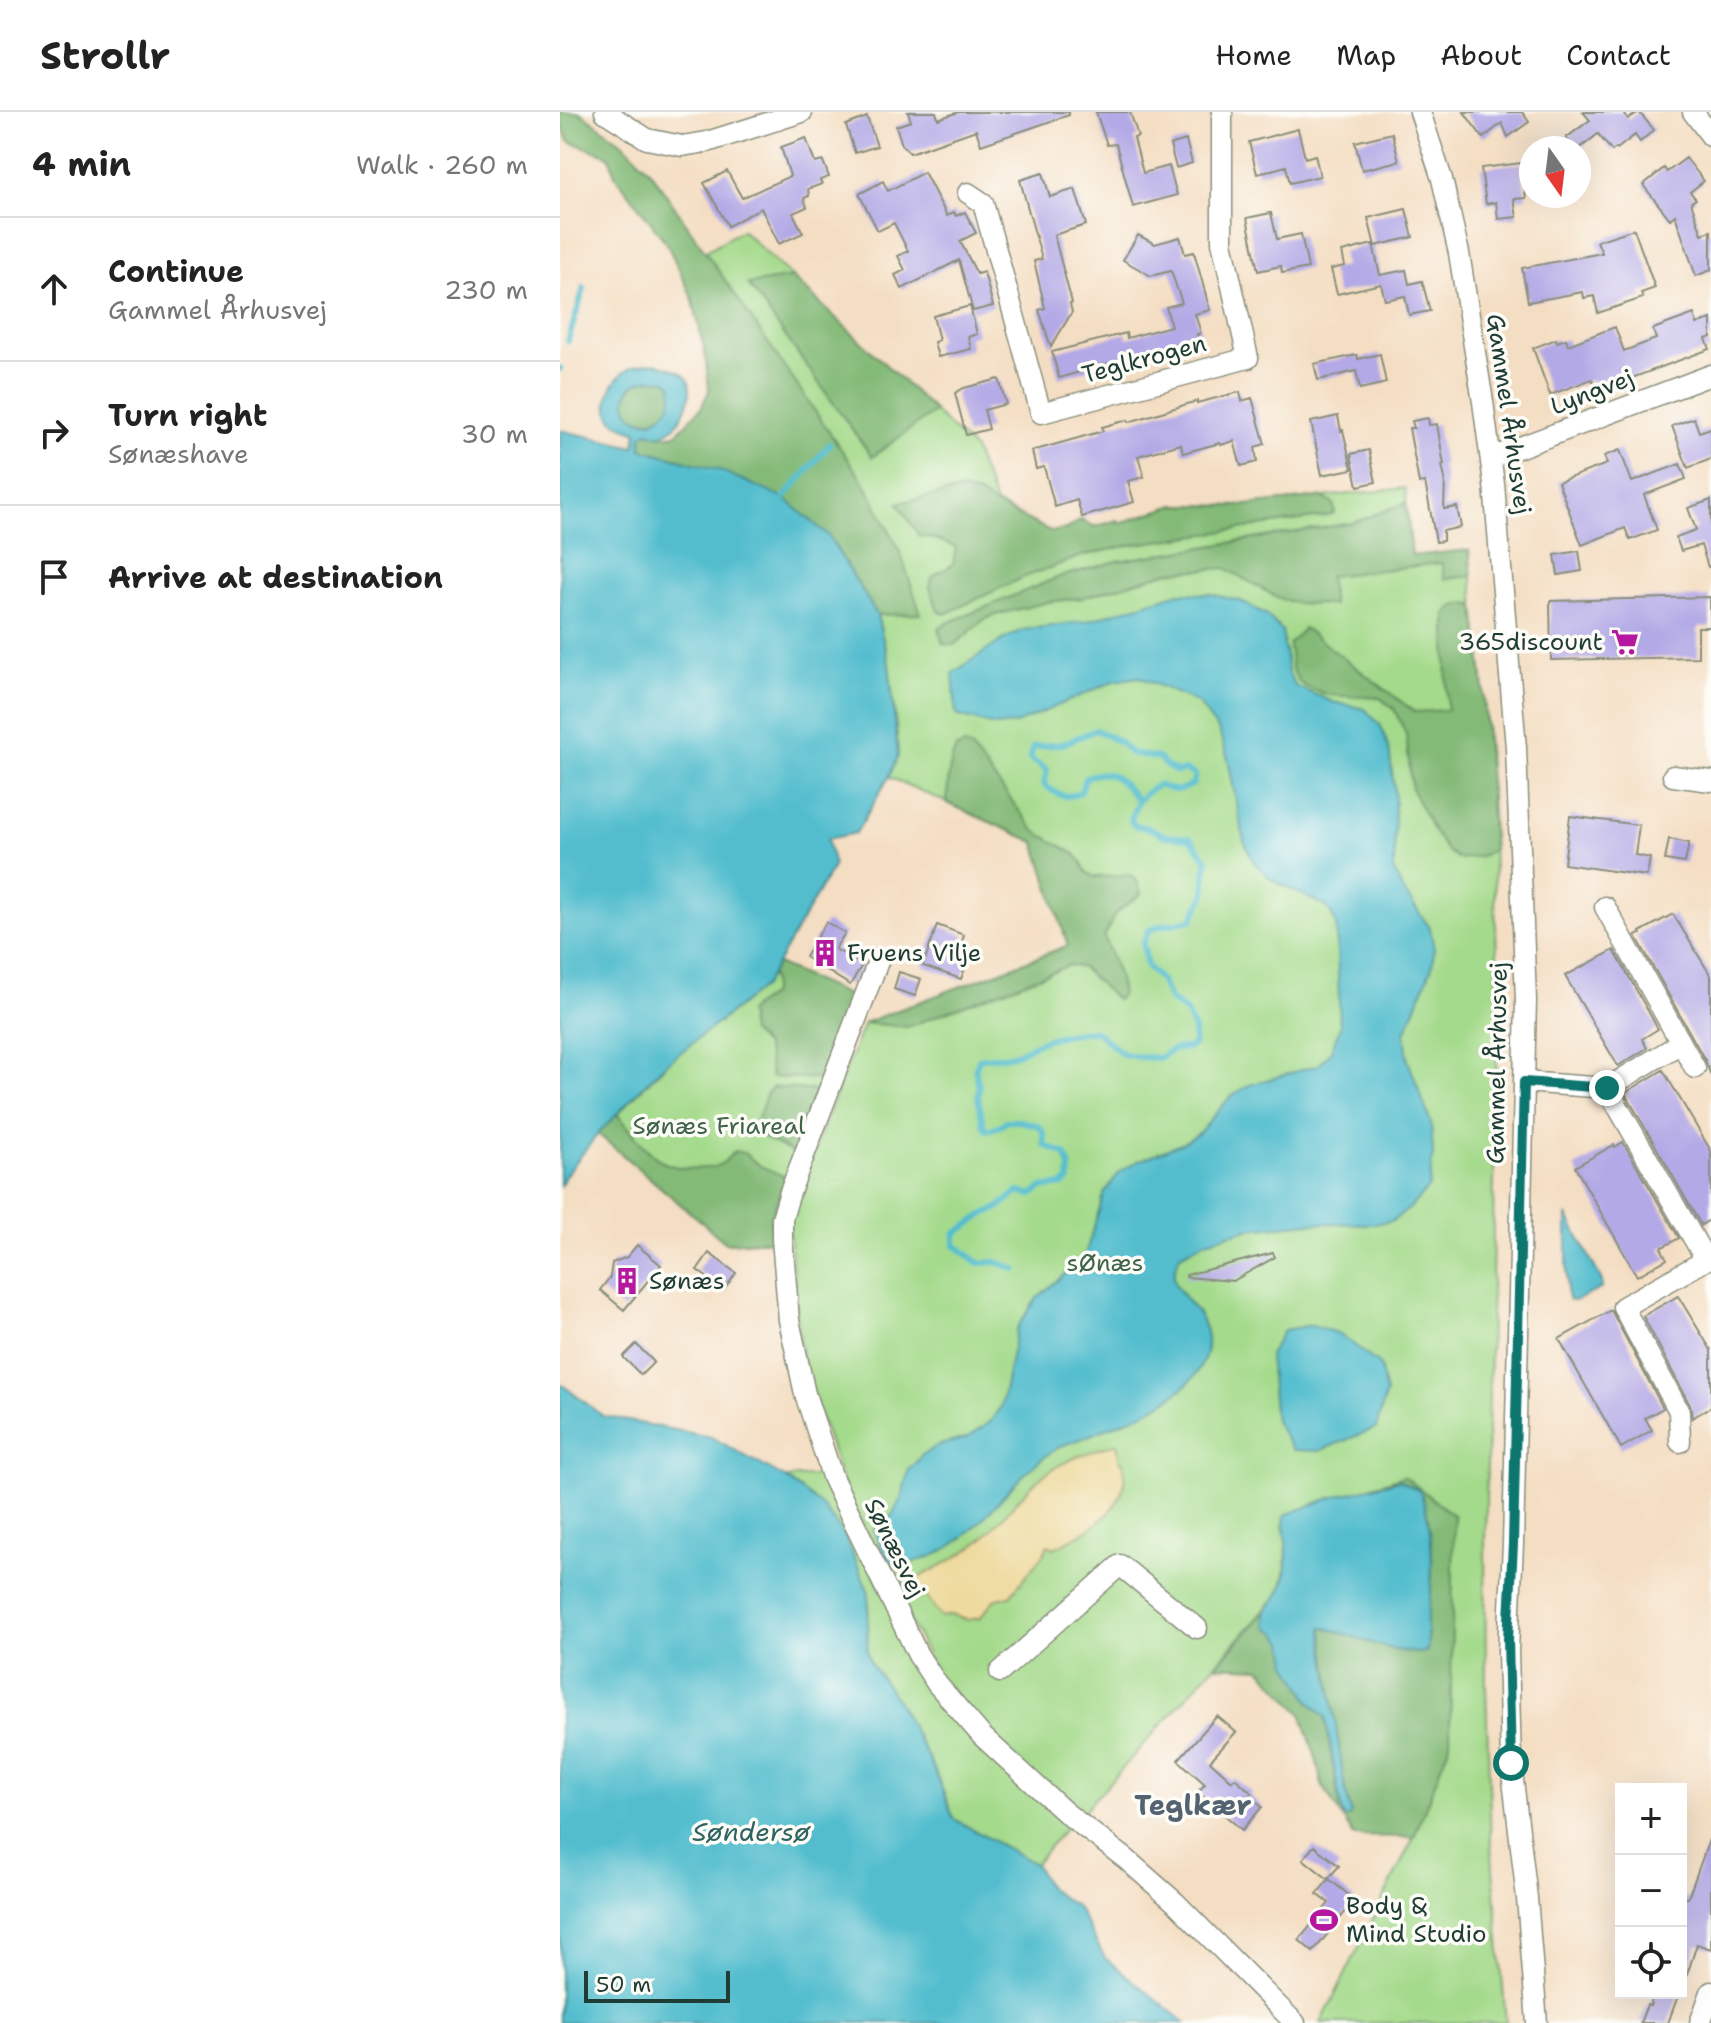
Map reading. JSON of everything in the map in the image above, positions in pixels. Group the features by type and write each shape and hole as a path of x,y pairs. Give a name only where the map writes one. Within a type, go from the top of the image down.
{"street":[{"path":"605,112 647,139 682,146 707,142 790,114"},
{"name":"Teglkrogen","path":"968,193 983,203 1041,413 1248,358 1222,242 1222,112"},
{"name":"Gammel Århusvej","path":"1420,112 1442,179 1459,253 1491,458 1519,802 1526,986 1514,1530 1508,1639 1511,1763 1527,1898 1537,2023"},
{"path":"1693,112 1711,136"},
{"name":"Lyngvej","path":"1491,458 1711,375"},
{"path":"1673,776 1711,781"},
{"path":"1605,907 1695,1068"},
{"name":"Sønæsvej","path":"879,959 782,1219 791,1333 805,1394 833,1479 918,1655 960,1712 1050,1799 1176,1903 1295,2023"},
{"path":"1524,1082 1607,1088 1681,1043"},
{"path":"1607,1088 1706,1260 1623,1307 1679,1411 1680,1442"},
{"path":"1000,1672 1120,1565 1197,1628"},
{"path":"1700,2023 1711,1992"}],"green space":[{"path":"560,112 580,112 625,145 650,171 865,484 899,549 921,614 877,615 828,535 719,470 641,449 642,436 648,432 660,436 676,434 701,408 709,391 705,352 692,297 667,244 615,175 609,156 568,141"},
{"name":"sØnæs","path":"742,230 974,449 996,504 1052,532 1067,529 1081,520 1095,527 1118,520 1120,523 1175,505 1238,506 1405,488 1412,556 1469,550 1483,680 1492,811 1498,988 1485,1538 1486,1688 1491,1845 1506,2023 1321,2023 1414,1837 1450,1743 1404,1477 1370,1487 1283,1525 1287,1560 1279,1594 1082,1813 1058,1799 969,1715 938,1677 843,1485 802,1359 788,1219 864,1023 1069,945 1035,842 889,777 898,756 897,734 889,664 877,615 678,459 770,347 704,252"},
{"path":"792,277 935,411 872,457 748,284"},
{"path":"666,380 672,385 672,400 658,418 638,419 630,414 626,406 627,395 637,382"},
{"path":"960,490 979,494 1052,532 1067,529 1081,520 1095,527 1118,520 1120,523 1175,505 1238,506 1321,497 1333,503 1335,513 1130,545 1082,556 1022,578 945,614 938,611 930,587 932,577 953,564 956,547 919,536 898,503"},
{"path":"1406,503 1412,556 1469,550 1472,576 1444,579 1442,563 1329,576 1333,605 1295,603 1278,598 1225,568 1169,572 1082,598 1048,602 999,614 985,619 954,645 943,644 938,628 1059,577 1117,561 1352,523"},
{"path":"1465,603 1475,606 1483,680 1493,850 1481,856 1459,859 1447,851 1434,832 1412,790 1406,734 1394,709 1380,698 1329,695 1299,682 1292,669 1289,644 1304,628 1415,712 1447,710 1446,614 1453,607"},
{"path":"965,745 971,748 1035,831 1075,854 1086,872 1095,877 1128,874 1136,878 1141,894 1115,914 1104,937 1118,974 1122,994 1117,1000 1082,968 1070,965 907,1027 864,1023 1068,946 1035,842 947,803 953,754 956,748"},
{"name":"sØnæs","path":"777,964 854,998 775,1240 726,1243 598,1134 671,1059 764,986"},
{"path":"777,964 854,998 823,1079 771,1077 764,1045 751,1032 748,1012 771,994 771,973"},
{"path":"773,1087 819,1091 795,1154 757,1134 754,1129 767,1093"},
{"path":"617,1114 652,1154 670,1165 709,1168 723,1163 735,1151 786,1177 771,1218 771,1240 726,1243 598,1134"},
{"path":"824,1475 926,1678 1069,1824 1035,1864 954,1819 934,1769 897,1700 870,1662 867,1651 869,1593 845,1536 822,1506 785,1478"},
{"path":"1404,1476 1454,1516 1450,1743 1414,1837 1354,1836 1322,1785 1301,1713 1260,1668 1216,1666 1266,1611 1265,1618 1286,1644 1288,1664 1310,1702 1325,1716 1340,1809 1351,1812 1345,1790 1322,1626 1401,1651 1422,1653 1425,1649 1432,1566 1430,1528 1420,1491 1400,1480 1370,1487"}],"sand":[{"path":"1117,1443 1124,1478 1115,1505 1105,1516 1094,1526 1054,1548 1048,1545 1010,1596 994,1600 980,1618 941,1617 914,1580 975,1544 1048,1472"}],"water":[{"path":"656,363 683,374 689,382 690,394 676,425 660,436 648,432 642,436 641,449 719,470 784,498 828,535 877,615 889,664 898,756 856,833 827,839 834,865 764,986 661,1068 598,1134 560,1187 560,430 634,447 637,432 614,421 610,414 610,391 624,372","holes":["652,379 666,380 672,385 666,411 652,420 633,416 626,399 629,390 637,383"]},
{"path":"1179,593 1210,594 1241,601 1267,615 1282,631 1288,672 1295,686 1333,702 1365,709 1381,726 1389,749 1395,794 1394,871 1402,889 1430,928 1434,949 1432,967 1405,1033 1408,1060 1431,1123 1433,1155 1429,1187 1409,1209 1392,1221 1372,1224 1310,1223 1248,1229 1206,1241 1180,1255 1174,1272 1175,1281 1202,1321 1207,1337 1202,1364 1193,1378 1149,1410 1053,1451 1033,1466 960,1540 939,1553 915,1562 888,1563 874,1530 891,1516 900,1502 909,1470 922,1455 939,1445 967,1438 990,1422 1001,1406 1017,1328 1038,1297 1084,1258 1105,1192 1120,1172 1198,1134 1231,1096 1250,1085 1318,1065 1331,1051 1340,1026 1336,923 1327,907 1272,880 1254,862 1244,841 1228,759 1219,731 1197,702 1139,677 1114,681 1016,724 994,726 956,715 953,673 1004,639 1022,630 1087,621"},
{"path":"1567,1215 1602,1281 1602,1288 1575,1301 1569,1300 1567,1295"},
{"path":"1312,1325 1340,1334 1380,1365 1386,1393 1376,1428 1319,1451 1293,1450 1275,1421 1269,1355 1284,1330"},
{"name":"Søndersø","path":"560,1383 603,1416 711,1437 785,1478 822,1506 845,1536 869,1593 867,1651 870,1662 897,1700 934,1769 954,1819 1035,1864 1049,1889 1077,1907 1105,1958 1186,2023 560,2023"},
{"path":"1400,1480 1420,1491 1429,1527 1432,1576 1427,1651 1417,1653 1391,1649 1322,1627 1345,1790 1351,1812 1349,1817 1343,1817 1325,1716 1310,1702 1288,1664 1285,1644 1276,1632 1267,1627 1266,1615 1280,1592 1286,1573 1285,1515 1330,1498"}],"building":[{"path":"908,112 936,112 938,119 959,112 1069,112 1069,115 981,145 976,130 910,153 902,145 896,126 911,121"},
{"path":"1096,112 1130,112 1138,136 1134,138 1143,173 1169,166 1177,195 1133,207 1116,144 1107,145"},
{"path":"1464,112 1522,112 1529,122 1508,137 1502,123 1483,138"},
{"path":"1583,112 1623,112 1628,119 1639,112 1654,130 1640,142 1635,135 1612,151 1598,134 1591,140 1591,136 1569,136 1590,120"},
{"path":"867,117 877,146 855,153 846,125"},
{"path":"1298,129 1305,158 1315,155 1320,176 1290,183 1286,166 1257,174 1249,142"},
{"path":"1392,133 1399,161 1362,170 1355,142"},
{"path":"806,138 815,163 823,161 829,177 820,180 822,184 808,189 809,196 804,198 807,207 793,213 803,233 779,244 761,208 728,226 704,183 727,171 742,198 790,176 781,147"},
{"path":"1186,140 1192,163 1176,168 1170,145"},
{"path":"1686,158 1704,181 1690,192 1696,199 1691,202 1702,234 1711,231 1711,270 1696,276 1675,215 1670,219 1643,185 1664,168 1667,172"},
{"path":"1519,163 1519,199 1514,199 1517,217 1498,219 1496,202 1486,204 1481,168"},
{"path":"924,172 947,216 965,212 976,233 960,241 977,274 984,272 993,306 973,311 959,260 902,289 895,275 905,270 898,256 908,251 894,223 878,231 859,194 883,181 888,191"},
{"path":"1043,173 1050,197 1075,189 1086,225 1054,235 1072,312 1051,347 1039,310 1045,308 1034,261 1042,259 1020,180"},
{"path":"1406,209 1413,237 1375,246 1368,218"},
{"path":"1271,213 1277,239 1301,234 1308,268 1282,273 1281,266 1258,271 1247,218"},
{"path":"1634,229 1655,288 1641,293 1643,298 1598,313 1594,296 1584,298 1583,292 1528,302 1522,268 1602,253 1597,241"},
{"path":"1138,235 1155,244 1180,237 1185,254 1194,252 1210,310 1195,314 1201,333 1197,334 1199,341 1151,354 1151,351 1059,378 1052,352 1126,333 1127,338 1171,326 1166,307 1182,303 1171,271 1151,276 1123,260"},
{"path":"1373,244 1380,275 1406,270 1409,284 1422,281 1430,311 1409,315 1405,296 1385,300 1381,284 1337,294 1331,269 1345,266 1342,252"},
{"path":"970,306 977,334 968,337 971,349 938,357 934,342 939,340 933,316"},
{"path":"1694,314 1697,324 1711,319 1711,337 1706,339 1710,349 1597,391 1592,379 1550,395 1533,348 1556,339 1557,342 1566,339 1568,345 1615,327 1624,351 1656,339 1653,330 1656,328"},
{"path":"1380,354 1386,383 1360,389 1356,371 1318,380 1314,364 1357,355 1358,359"},
{"path":"999,379 1006,404 984,410 989,429 966,435 955,393"},
{"path":"1240,392 1242,401 1252,398 1265,444 1255,447 1257,462 1241,466 1234,441 1183,453 1181,444 1138,456 1144,477 1128,481 1134,502 1082,517 1077,500 1055,507 1044,467 1036,469 1032,451 1103,431 1102,427"},
{"path":"1338,416 1352,469 1322,475 1311,422"},
{"path":"1428,418 1429,425 1437,424 1444,465 1444,509 1457,507 1461,527 1443,531 1443,541 1436,542 1425,482 1419,483 1409,428 1414,428 1412,421"},
{"path":"1694,418 1699,432 1711,428 1711,459 1688,468 1672,426"},
{"path":"1369,450 1376,482 1358,486 1351,454"},
{"path":"1620,450 1632,482 1680,464 1686,479 1644,495 1657,530 1630,540 1625,528 1582,545 1558,482 1607,464 1604,456"},
{"path":"1711,500 1711,566 1708,567 1701,545 1681,551 1676,537 1696,530 1688,508"},
{"path":"1579,551 1582,571 1558,575 1555,555"},
{"name":"365discount","path":"1710,597 1710,627 1698,627 1698,657 1551,660 1550,601"},
{"path":"1570,816 1639,825 1635,855 1650,858 1647,876 1564,864"},
{"path":"1669,839 1689,843 1685,863 1665,860"},
{"path":"1673,914 1711,976 1711,1076 1636,936"},
{"name":"Fruens Vilje","path":"826,922 845,933 835,949 862,965 850,985 805,957"},
{"path":"937,925 964,935 960,948 971,952 961,979 923,966"},
{"path":"1614,950 1658,1029 1642,1039 1647,1048 1618,1066 1565,976"},
{"path":"899,972 921,979 915,996 894,989"},
{"path":"1663,1070 1711,1151 1711,1219 1701,1225 1625,1093"},
{"path":"1623,1142 1679,1238 1661,1248 1667,1259 1637,1276 1575,1167"},
{"name":"Sønæs","path":"637,1245 661,1265 624,1310 600,1290 610,1277 612,1263 627,1257"},
{"path":"709,1253 736,1273 724,1290 697,1270"},
{"path":"1273,1253 1275,1257 1233,1281 1186,1277 1186,1275"},
{"path":"1678,1296 1711,1350 1711,1407 1692,1418 1690,1405 1643,1316"},
{"path":"1611,1310 1663,1408 1645,1418 1652,1430 1621,1448 1559,1339"},
{"path":"636,1344 654,1362 641,1375 623,1357"},
{"path":"1217,1716 1236,1732 1210,1761 1232,1781 1235,1778 1252,1793 1249,1795 1262,1807 1242,1830 1198,1792 1205,1784 1178,1760"},
{"path":"1711,1840 1711,1949 1697,1944 1687,1975 1687,1898"},
{"path":"1314,1846 1339,1866 1328,1879 1303,1859"},
{"path":"1329,1879 1355,1900 1313,1952 1299,1940 1329,1903 1317,1894"},
{"path":"1652,1999 1677,1999 1668,2023 1640,2023 1647,2005 1650,2006"}],"waterway":[{"path":"568,341 584,288"},
{"path":"784,498 830,444"},
{"path":"1016,1269 996,1262 979,1263 955,1245 955,1234 997,1209 1018,1192 1032,1195 1041,1188 1063,1185 1069,1180 1070,1166 1065,1154 1044,1145 1044,1134 1039,1126 1007,1121 987,1130 978,1097 975,1070 979,1059 1011,1055 1051,1038 1095,1031 1123,1054 1159,1058 1172,1050 1191,1047 1194,1029 1186,1012 1170,1000 1161,981 1147,966 1143,943 1148,931 1192,920 1205,894 1208,861 1190,838 1165,836 1134,825 1131,821 1137,803 1147,792 1158,785 1172,790 1184,789 1193,784 1195,775 1185,770 1177,772 1158,758 1130,753 1120,742 1096,730 1062,744 1033,747 1030,759 1047,770 1044,785 1058,794 1070,796 1081,792 1085,778 1102,773 1116,778 1138,801"}],"place":[{"name":"365discount","path":"1625,642"},
{"name":"Fruens Vilje","path":"825,953"},
{"name":"Sønæs","path":"627,1281"},
{"name":"Body & Mind Studio","path":"1324,1920"}],"district":[{"name":"Teglkær","path":"1193,1805"}],"route":[{"path":"1511,1763 1508,1639 1524,1082 1607,1088"}],"park label":[{"name":"Sønæs Friareal","path":"719,1126"}]}
